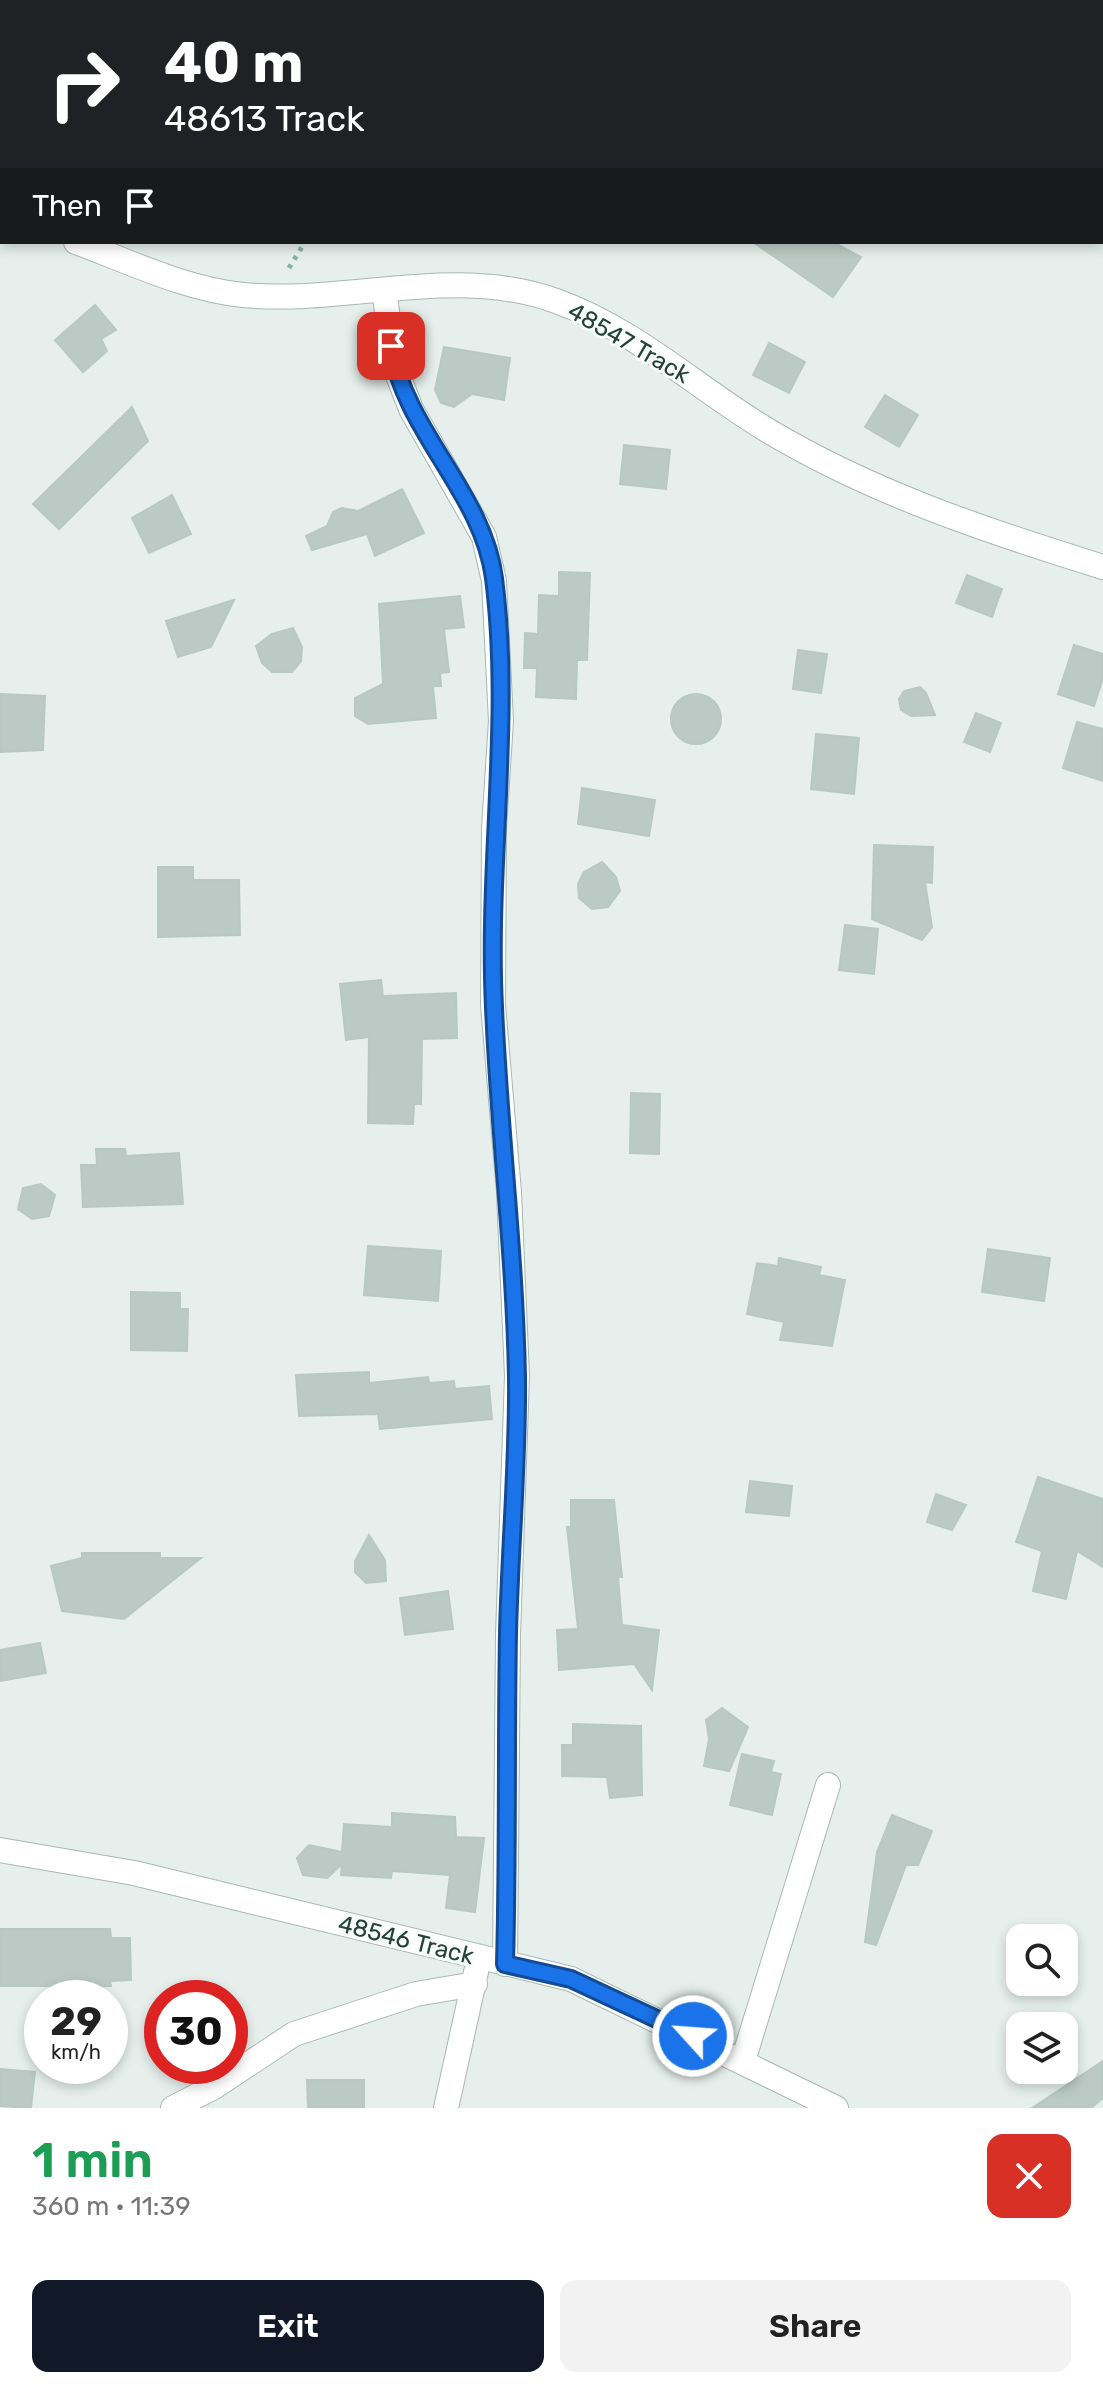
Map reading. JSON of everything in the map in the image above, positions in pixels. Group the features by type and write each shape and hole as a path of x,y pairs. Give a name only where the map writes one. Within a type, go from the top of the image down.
{"street":[{"name":"48547 Track","path":"81,244 187,284 242,295 467,285 512,289 557,301 618,330 808,454 909,501 1103,567"},
{"path":"384,290 395,368 411,409 484,537 494,581 501,721 494,828 493,1005 509,1192 517,1376 508,1635 505,1964"},
{"path":"743,2061 828,1785"},
{"name":"48546 Track","path":"0,1850 134,1873 571,1979 836,2108"},
{"path":"446,2108 475,1984 478,1958"},
{"path":"173,2108 214,2087 294,2034 416,1994 475,1984"}],"building":[{"path":"756,244 837,244 861,257 833,297"},
{"path":"95,305 116,330 101,339 107,351 83,372 55,340"},
{"path":"769,343 805,362 789,393 753,375"},
{"path":"444,347 510,358 504,400 472,394 454,407 441,403 435,390"},
{"path":"885,395 918,415 899,447 865,427"},
{"path":"132,407 148,441 59,529 33,504"},
{"path":"624,445 670,450 666,489 620,484"},
{"path":"402,489 424,533 375,556 367,534 312,550 306,536 327,526 333,512 342,508 358,511"},
{"path":"172,495 191,534 149,553 132,518"},
{"path":"559,572 590,573 587,660 577,660 576,699 536,697 537,668 524,668 525,633 538,634 539,595 559,596"},
{"path":"967,575 1002,589 992,617 956,603"},
{"path":"460,596 464,627 444,629 449,672 440,673 441,686 433,686 436,718 368,724 355,716 355,698 383,684 379,604"},
{"path":"234,600 211,647 178,657 166,621"},
{"path":"293,628 302,647 301,661 292,672 272,672 262,663 256,646 272,634"},
{"path":"1074,645 1103,654 1103,678 1094,706 1058,694"},
{"path":"798,650 827,654 821,693 793,689"},
{"path":"920,687 926,693 935,715 911,716 901,710 899,699 904,691"},
{"path":"0,694 45,696 43,750 0,752"},
{"path":"696,694 713,702 721,719 713,736 696,744 679,736 671,719 679,702"},
{"path":"976,713 1001,723 990,752 964,742"},
{"path":"1077,722 1103,729 1103,781 1063,768"},
{"path":"816,734 859,738 854,794 811,789"},
{"path":"582,788 655,800 649,836 578,824"},
{"path":"874,845 933,847 932,883 925,882 932,927 922,940 872,919"},
{"path":"602,862 616,877 620,891 608,907 592,909 579,898 578,884 584,872"},
{"path":"158,867 193,867 193,880 239,880 240,935 158,937"},
{"path":"845,925 878,929 874,974 839,970"},
{"path":"381,980 383,996 456,993 457,1038 422,1039 421,1104 414,1104 413,1124 368,1123 369,1037 346,1040 340,984"},
{"path":"631,1093 660,1094 659,1154 630,1153"},
{"path":"96,1149 125,1149 126,1156 179,1153 183,1204 83,1207 81,1165 97,1165"},
{"path":"41,1184 55,1195 49,1216 32,1219 18,1209 23,1188"},
{"path":"368,1246 441,1251 438,1301 364,1295"},
{"path":"988,1249 1050,1258 1044,1301 982,1292"},
{"path":"779,1258 821,1267 819,1275 845,1280 832,1346 780,1340 784,1322 747,1314 757,1263 778,1266"},
{"path":"131,1292 180,1293 180,1309 188,1309 187,1351 131,1350"},
{"path":"369,1372 369,1383 428,1377 429,1383 454,1381 455,1389 489,1386 492,1419 380,1429 378,1414 299,1416 296,1375"},
{"path":"1038,1477 1103,1499 1103,1567 1077,1551 1066,1599 1033,1591 1042,1551 1016,1542"},
{"path":"750,1481 792,1486 789,1516 746,1512"},
{"path":"936,1494 966,1505 952,1530 927,1522"},
{"path":"571,1500 614,1500 622,1577 618,1577 622,1625 659,1630 652,1690 634,1664 559,1670 557,1630 578,1629 567,1527 571,1527"},
{"path":"369,1535 385,1560 386,1581 366,1583 355,1572 355,1561"},
{"path":"82,1553 160,1553 160,1558 201,1558 124,1619 62,1611 51,1566 82,1558"},
{"path":"448,1591 453,1629 405,1635 400,1598"},
{"path":"40,1643 46,1673 0,1681 0,1650"},
{"path":"722,1708 748,1727 729,1771 704,1766 709,1739 706,1720"},
{"path":"573,1724 641,1726 642,1795 610,1798 607,1777 562,1776 562,1745 573,1745"},
{"path":"742,1754 774,1761 771,1772 781,1774 772,1815 730,1805"},
{"path":"392,1813 455,1817 456,1837 484,1838 475,1912 446,1908 450,1875 392,1871 391,1878 341,1875 342,1864 327,1878 303,1875 297,1858 309,1845 342,1852 344,1824 392,1827"},
{"path":"892,1815 932,1831 918,1865 906,1865 876,1945 865,1942 877,1852"},
{"path":"0,1929 110,1929 111,1938 130,1938 131,1980 24,1980 24,1986 0,1986"},
{"path":"1103,2061 1103,2098 1091,2108 1032,2108 1068,2084 1078,2084 1078,2078"},
{"path":"0,2069 24,2071 24,2084 34,2084 31,2108 0,2106"},
{"path":"307,2080 364,2080 364,2108 308,2108"}],"route":[{"path":"391,346 395,368 411,409 484,537 494,581 501,721 494,828 493,1005 509,1192 517,1376 508,1635 505,1964 571,1979 693,2036"}]}
